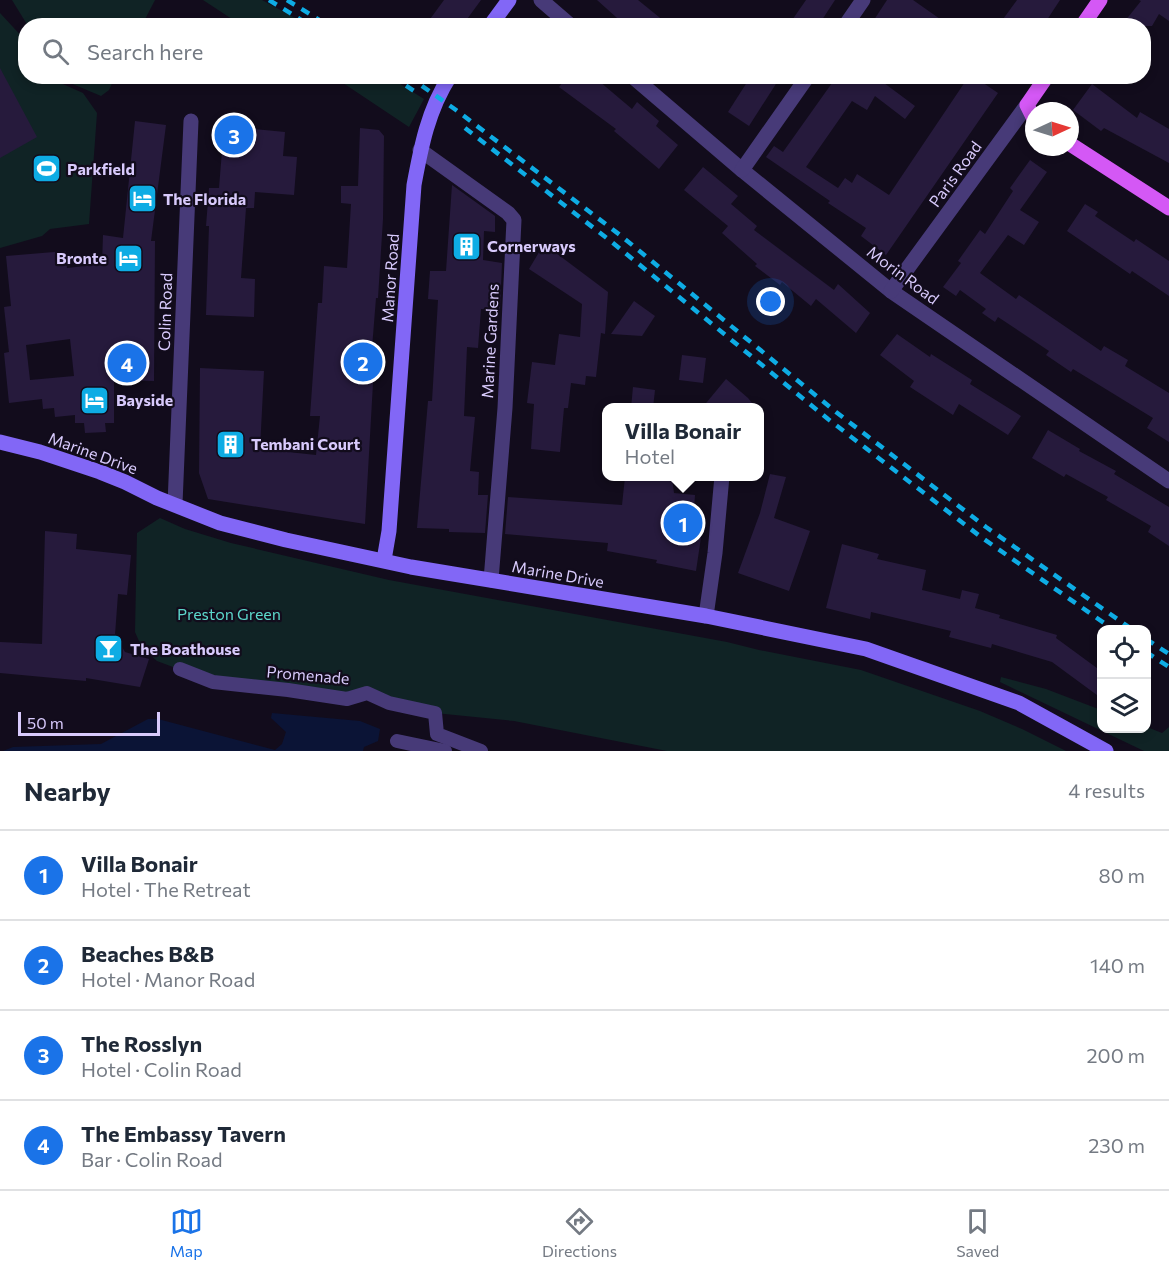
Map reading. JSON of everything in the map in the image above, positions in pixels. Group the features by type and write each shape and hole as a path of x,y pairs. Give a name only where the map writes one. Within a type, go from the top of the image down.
{"main road":[{"path":"496,18 509,0"},
{"path":"1088,18 1100,0"},
{"name":"Manor Road","path":"384,560 389,531 414,185 420,150 431,111 446,84"},
{"name":"Paris Road","path":"1035,102 1043,84"},
{"path":"1079,150 1169,208"},
{"name":"Marine Drive","path":"0,442 40,452 100,472 220,523 286,540 411,567 706,616 866,650 1019,703 1106,751"}],"street":[{"path":"541,0 562,18"},
{"path":"851,18 863,0"},
{"name":"Morin Road","path":"641,84 742,170 891,291 1169,481"},
{"path":"742,170 802,84"},
{"name":"Paris Road","path":"891,291 1025,120"},
{"name":"Colin Road","path":"175,504 190,121"},
{"name":"Marine Gardens","path":"420,150 508,213 514,220 505,408 491,580"},
{"path":"706,616 722,481"},
{"name":"Promenade","path":"180,669 213,682 347,699 367,693 389,704 435,713 437,734 473,750"},
{"path":"397,741 445,751"}],"green space":[{"path":"12,0 155,0 146,18 23,18"},
{"path":"203,0 262,0 295,18 230,18"},
{"name":"Parkfield","path":"0,13 18,32 18,84 63,84 83,93 97,113 89,224 50,229 42,236 0,248"},
{"path":"73,84 112,84 109,90 101,96"},
{"path":"344,84 400,84 424,99 409,127"},
{"name":"Preston Green","path":"160,518 185,529 231,543 389,580 727,642 861,670 980,711 1066,751 667,751 514,721 435,713 367,693 347,699 213,682 157,661 142,648 135,632 137,533"},
{"path":"1001,677 1046,689 1097,708 1097,728 1000,682"},
{"path":"1169,727 1169,751 1144,751 1106,733 1151,733 1151,729 1162,733"}],"water":[{"path":"272,713 360,721 380,729 378,741 364,747 363,751 3,751 13,747 101,744 148,719 158,719 275,750 282,744 286,732 271,718"}],"building":[{"path":"444,0 481,0 468,18 431,18"},
{"path":"597,0 638,0 660,18 617,18"},
{"path":"806,0 835,0 823,18 794,18"},
{"path":"887,0 913,0 939,18 875,18"},
{"path":"1017,0 1060,0 1048,18 1004,18"},
{"path":"1139,0 1169,0 1169,21 1159,14 1151,26 1151,18 1127,18 1141,1"},
{"path":"0,68 37,137 0,158"},
{"path":"561,84 602,84 632,109 637,102 659,121 656,126 678,145 659,169 614,131 616,129 559,87"},
{"path":"746,84 776,84 749,126 728,112"},
{"path":"831,84 885,84 915,106 905,119 875,96 867,110 852,101 806,167 838,188 845,178 852,183 857,174 889,195 964,84 985,84 998,93 886,255 861,236 866,228 766,157 774,146 783,152"},
{"path":"1092,84 1137,118 1140,112 1169,129 1169,163 1104,128 1101,131 1079,114 1079,102"},
{"path":"135,121 166,125 151,241 155,241 154,381 114,380 114,423 105,423 106,432 85,433 84,423 75,423 75,415 55,417 54,408 43,409 42,399 9,403 4,353 9,352 4,307 11,306 6,256 66,251 67,268 102,264 103,235 123,238","holes":["70,339 74,376 30,380 26,345"]},
{"path":"224,126 285,132 283,156 297,157 294,195 255,192 254,208 246,208 241,278 255,279 254,317 206,315 209,226 206,226 209,188 219,188"},
{"path":"360,128 379,130 384,136 383,219 372,348 375,348 365,524 208,499 199,473 200,368 264,371 260,449 316,455 320,416 310,416 318,303 322,303 324,266 347,268 351,204 341,203 341,186 358,186"},
{"path":"1030,160 1047,172 1020,210 1039,222 1024,245 1008,235 980,273 1016,299 1019,295 1101,351 1104,346 1128,360 1125,366 1169,393 1169,442 1147,428 1153,418 1073,369 1071,372 1046,355 1049,351 998,317 995,322 982,313 986,309 960,290 956,296 943,287 961,263 958,261 980,230 985,234 1013,191 1010,188"},
{"path":"703,167 738,196 731,204 757,226 754,230 834,290 838,284 870,313 856,333 816,299 811,306 782,282 780,285 755,266 757,264 722,233 728,226 684,190"},
{"path":"452,185 495,216 495,232 484,231 483,260 502,263 500,310 481,309 478,348 467,347 464,416 475,417 470,471 479,472 478,495 488,495 485,533 417,528 428,401 432,401 438,300 428,299 430,271 446,271"},
{"path":"1085,204 1098,212 1095,216 1134,242 1136,239 1169,261 1169,296 1132,271 1130,274 1067,231"},
{"path":"544,244 608,292 605,334 601,333 596,377 586,376 585,385 571,383 568,408 564,408 560,452 531,449 534,404 527,403 532,362 555,365 559,334 580,337 582,304 529,269"},
{"path":"634,301 655,316 642,336 611,334"},
{"path":"897,334 930,357 931,354 972,380 970,384 1021,416 1008,435 959,404 953,415 910,387 914,381 880,355"},
{"path":"682,355 706,358 703,383 679,380"},
{"path":"726,379 752,403 706,403"},
{"path":"633,387 655,390 654,403 631,403"},
{"path":"1048,430 1080,449 1079,451 1116,471 1114,474 1169,507 1169,546 1148,532 1151,526 1106,500 1108,497 1066,474 1064,477 1032,458"},
{"path":"770,474 786,477 774,518 810,531 789,591 738,573 760,513"},
{"path":"625,481 672,481 674,493 695,495 693,522 703,524 696,571 656,563 657,560 607,551 608,543 505,534 508,497 622,505"},
{"path":"45,531 77,534 76,549 131,555 127,595 118,594 115,635 125,652 149,659 140,687 86,678 86,681 0,673 0,642 42,644"},
{"path":"842,544 879,554 877,559 926,570 922,590 960,599 962,590 979,594 975,608 1000,615 999,618 1057,635 1056,638 1097,668 1097,695 1052,662 992,644 991,648 949,637 951,631 871,612 870,619 826,608"}],"railway":[{"path":"269,0 298,18"},
{"path":"287,0 316,18"},
{"path":"404,84 417,93"},
{"path":"419,84 620,235 836,412 986,527 1126,625"},
{"path":"465,128 613,243 828,419 981,537 1107,625"},
{"path":"1151,642 1169,654"},
{"path":"1151,655 1169,667"}],"place":[{"name":"The Rosslyn","path":"234,135"},
{"name":"Parkfield","path":"46,169"},
{"name":"The Florida","path":"142,199"},
{"name":"Cornerways","path":"466,246"},
{"name":"Bronte","path":"128,258"},
{"name":"Beaches B&B","path":"363,362"},
{"name":"The Embassy Tavern","path":"127,363"},
{"name":"Bayside","path":"95,400"},
{"name":"Tembani Court","path":"230,444"},
{"name":"Villa Bonair","path":"683,523"},
{"name":"The Boathouse","path":"109,649"}]}
